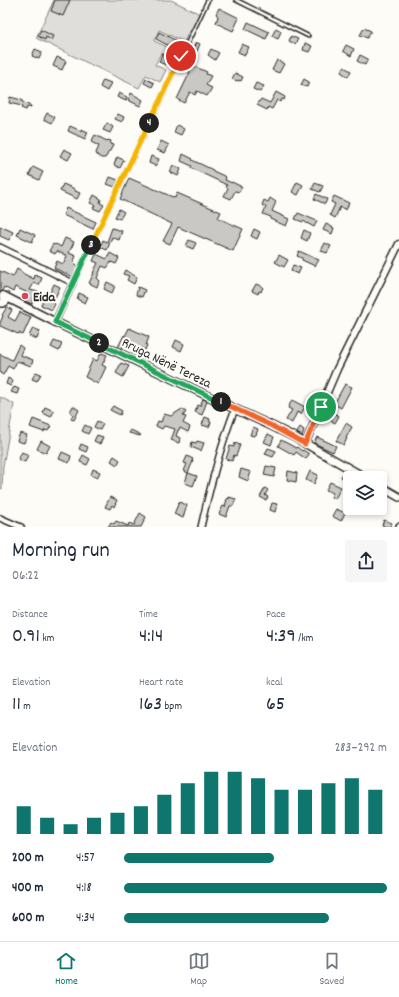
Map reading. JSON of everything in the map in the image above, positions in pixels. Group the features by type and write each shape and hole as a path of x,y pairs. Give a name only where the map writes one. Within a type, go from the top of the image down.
{"main road":[{"name":"Rruga Nënë Tereza","path":"2,300 19,304 272,426 353,471"},
{"path":"387,490 399,497"}],"street":[{"path":"305,444 337,370 399,244"},
{"path":"0,247 73,283 55,322"},
{"path":"201,527 220,450 235,409"},
{"path":"0,518 21,527"}],"lane":[{"path":"73,283 208,0"},
{"path":"236,0 308,36"}],"shaded area":[{"path":"54,0 171,0 200,14 184,42 159,30 154,41 174,50 171,57 161,53 155,65 166,70 160,82 146,75 139,88 36,38"},
{"path":"0,397 14,404 3,466 2,489 0,488"}],"building":[{"path":"55,0 70,0 63,16 51,11"},
{"path":"219,8 239,18 233,31 216,23 218,16 216,14"},
{"path":"248,22 269,32 266,39 245,29"},
{"path":"276,28 281,31 278,39 272,36"},
{"path":"364,28 371,31 367,38 360,35"},
{"path":"41,30 53,36 51,40 46,37 45,40 38,36"},
{"path":"159,32 177,41 173,48 156,39"},
{"path":"291,36 298,39 295,44 289,41"},
{"path":"196,42 200,44 197,51 193,49"},
{"path":"305,43 312,46 309,52 303,50"},
{"path":"242,44 249,47 245,55 238,52"},
{"path":"346,45 354,49 351,56 343,51"},
{"path":"35,49 42,52 39,59 32,56"},
{"path":"211,49 219,53 215,60 208,55"},
{"path":"162,54 169,57 166,65 159,62"},
{"path":"360,55 368,59 365,65 357,61"},
{"path":"57,57 66,61 62,70 53,66"},
{"path":"277,60 284,64 279,73 272,70"},
{"path":"189,64 207,72 206,74 211,76 206,85 212,88 207,96 197,91 195,95 190,92 184,103 177,99 190,72 186,70"},
{"path":"344,67 351,71 348,77 341,72"},
{"path":"235,73 243,77 241,81 232,79"},
{"path":"146,79 154,83 152,87 144,83"},
{"path":"304,79 309,82 307,87 301,85"},
{"path":"103,80 111,83 107,91 100,87"},
{"path":"256,83 264,86 260,92 253,89"},
{"path":"276,92 285,97 284,100 282,99 280,102 277,100 272,109 268,107 267,110 257,105 261,99 270,103"},
{"path":"119,93 127,97 126,101 117,97"},
{"path":"131,93 143,100 140,106 128,100"},
{"path":"10,97 22,100 22,102 31,106 31,108 27,107 26,110 21,108 22,106 9,103"},
{"path":"47,113 55,117 52,123 44,119"},
{"path":"118,114 124,117 122,122 115,119"},
{"path":"107,123 113,127 110,133 103,130"},
{"path":"177,125 184,129 181,135 174,132"},
{"path":"70,126 81,131 81,129 88,132 85,139 68,131"},
{"path":"95,135 107,141 111,141 110,144 113,145 105,158 101,158 97,155 96,153 99,146 91,142"},
{"path":"161,141 169,145 165,153 157,150"},
{"path":"64,149 72,153 68,160 60,156"},
{"path":"183,154 224,176 226,178 225,180 242,187 239,192 235,191 231,199 224,196 228,188 226,187 227,185 191,168 192,166 181,161"},
{"path":"151,156 159,159 156,166 149,163"},
{"path":"117,157 124,160 120,168 114,165"},
{"path":"173,165 181,169 178,176 170,172"},
{"path":"33,167 43,172 39,180 29,175"},
{"path":"110,177 118,180 115,187 107,184"},
{"path":"129,178 175,198 177,193 221,212 218,218 243,229 233,251 178,227 170,244 163,241 172,224 120,199"},
{"path":"297,182 303,185 298,195 292,192"},
{"path":"315,183 323,186 320,192 312,189"},
{"path":"63,184 80,193 77,199 60,191"},
{"path":"316,194 327,199 325,204 314,199"},
{"path":"94,195 101,199 100,203 104,205 100,211 93,208 95,205 90,203"},
{"path":"334,196 349,203 346,210 340,207 335,218 330,215 335,204 331,202"},
{"path":"270,198 276,202 272,211 289,219 286,226 263,214 266,207 262,205 264,200 268,202"},
{"path":"66,208 96,222 93,229 63,215"},
{"path":"119,209 124,212 120,219 115,217"},
{"path":"298,213 317,221 314,227 303,221 295,219"},
{"path":"326,224 334,228 332,234 323,230"},
{"path":"0,226 13,232 9,240 0,236"},
{"path":"20,228 35,235 32,242 17,235"},
{"path":"112,228 122,231 119,240 112,237 107,250 100,247 103,240 107,242"},
{"path":"254,229 260,232 257,239 251,236"},
{"path":"304,230 310,233 307,241 301,238"},
{"path":"65,238 74,242 69,253 76,256 73,263 78,266 73,277 54,268 57,261 63,264 67,256 57,251 55,254 49,251 53,244 61,247"},
{"path":"189,240 196,243 193,249 186,246"},
{"path":"325,243 331,246 327,253 321,251"},
{"path":"299,251 319,260 315,266 297,256"},
{"path":"110,253 119,258 116,264 111,262 107,268 102,266 97,278 100,281 97,287 89,283 98,263 93,261 96,254 107,259"},
{"path":"279,255 288,260 284,267 275,262"},
{"path":"293,265 301,268 298,274 291,271"},
{"path":"17,269 34,279 35,275 42,278 39,285 34,283 30,290 38,292 37,295 34,295 32,304 22,300 26,292 15,287 13,292 4,287 0,292 0,271 13,277"},
{"path":"125,270 137,277 134,284 127,280 129,276 123,274"},
{"path":"107,282 115,286 112,293 104,289"},
{"path":"54,284 60,287 53,302 55,304 52,310 41,305 45,296 48,297"},
{"path":"256,284 263,287 261,292 259,291 258,294 252,291"},
{"path":"138,287 145,290 142,297 136,295"},
{"path":"79,293 88,297 85,303 77,299"},
{"path":"7,307 12,310 8,317 15,321 20,312 31,317 23,335 0,326 2,315"},
{"path":"33,328 40,331 37,339 29,336"},
{"path":"129,328 149,337 145,350 140,348 139,350 124,343 122,349 118,347"},
{"path":"176,340 184,344 181,351 173,347"},
{"path":"54,341 62,344 59,351 51,347"},
{"path":"19,345 23,348 20,355 33,360 31,366 17,361 13,369 8,366 3,375 0,373 0,354 12,360"},
{"path":"101,353 107,355 102,365 106,367 98,384 85,377 93,359 97,361"},
{"path":"121,363 129,366 123,377 116,373"},
{"path":"36,372 41,374 37,381 32,379"},
{"path":"8,378 13,381 11,386 6,384"},
{"path":"345,384 352,387 341,408 334,404"},
{"path":"14,387 19,389 17,394 11,392"},
{"path":"203,399 207,401 202,415 195,412"},
{"path":"292,400 305,407 301,414 297,412 292,423 286,420 292,410 288,408"},
{"path":"73,406 79,410 74,420 71,419 73,414 70,412"},
{"path":"113,406 122,411 120,415 110,410"},
{"path":"326,406 331,408 330,411 339,416 335,423 322,416"},
{"path":"45,407 54,411 51,417 43,413"},
{"path":"182,409 186,412 183,416 186,417 183,423 190,427 188,432 180,428 178,430 176,436 180,438 179,443 171,440 175,429 164,426 162,429 156,426 158,421 161,422 164,414 171,416"},
{"path":"205,417 210,419 209,421 211,422 209,427 202,425"},
{"path":"33,419 51,426 48,431 45,430 44,432 30,427"},
{"path":"97,421 103,424 100,430 94,427"},
{"path":"346,423 352,427 344,445 336,441"},
{"path":"85,425 91,428 88,434 82,431"},
{"path":"253,427 258,429 256,435 254,436 250,435"},
{"path":"300,427 304,430 302,436 297,433"},
{"path":"131,430 141,435 129,433"},
{"path":"20,433 27,435 24,443 17,441"},
{"path":"268,434 274,437 271,445 264,442"},
{"path":"97,435 103,437 100,444 94,441"},
{"path":"317,437 336,446 333,452 314,443"},
{"path":"281,440 309,454 306,459 296,452 294,455 278,446"},
{"path":"41,441 50,446 46,453 37,449"},
{"path":"197,441 204,443 201,451 191,447 192,442 196,443"},
{"path":"235,443 240,445 236,456 234,455 232,461 226,459 230,446 234,447"},
{"path":"81,444 88,447 86,452 79,449"},
{"path":"268,448 276,451 273,457 265,454"},
{"path":"22,452 28,455 25,462 18,459"},
{"path":"62,452 71,456 69,463 59,459"},
{"path":"83,455 90,459 87,465 80,462"},
{"path":"114,456 120,460 117,465 111,461"},
{"path":"187,456 193,459 188,473 184,471 187,464 184,463"},
{"path":"266,466 276,468 274,477 264,475"},
{"path":"93,469 100,472 97,478 91,475"},
{"path":"241,469 251,472 248,481 239,477"},
{"path":"288,471 297,473 296,482 287,480"},
{"path":"310,471 318,475 314,484 306,480"},
{"path":"188,473 197,476 193,486 185,483"},
{"path":"330,482 341,487 335,499 331,497 333,493 326,490"},
{"path":"265,488 268,490 265,495 268,497 266,500 260,497"},
{"path":"110,497 117,500 114,507 112,505 110,509 105,507"},
{"path":"229,497 236,499 233,506 230,506 226,517 219,514 223,506 225,507 227,498 229,499"},
{"path":"179,502 187,505 183,518 174,514"},
{"path":"272,503 277,504 275,512 270,510"},
{"path":"336,509 343,512 344,515 341,521 332,516"},
{"path":"140,513 146,517 141,527 108,527 111,522 114,524 116,521 128,526 129,523 134,525"},
{"path":"384,520 392,523 390,527 382,525"}],"place":[{"name":"Eida","path":"25,296"}],"route":[{"path":"181,56 55,322 272,426 305,444 321,407"}]}
